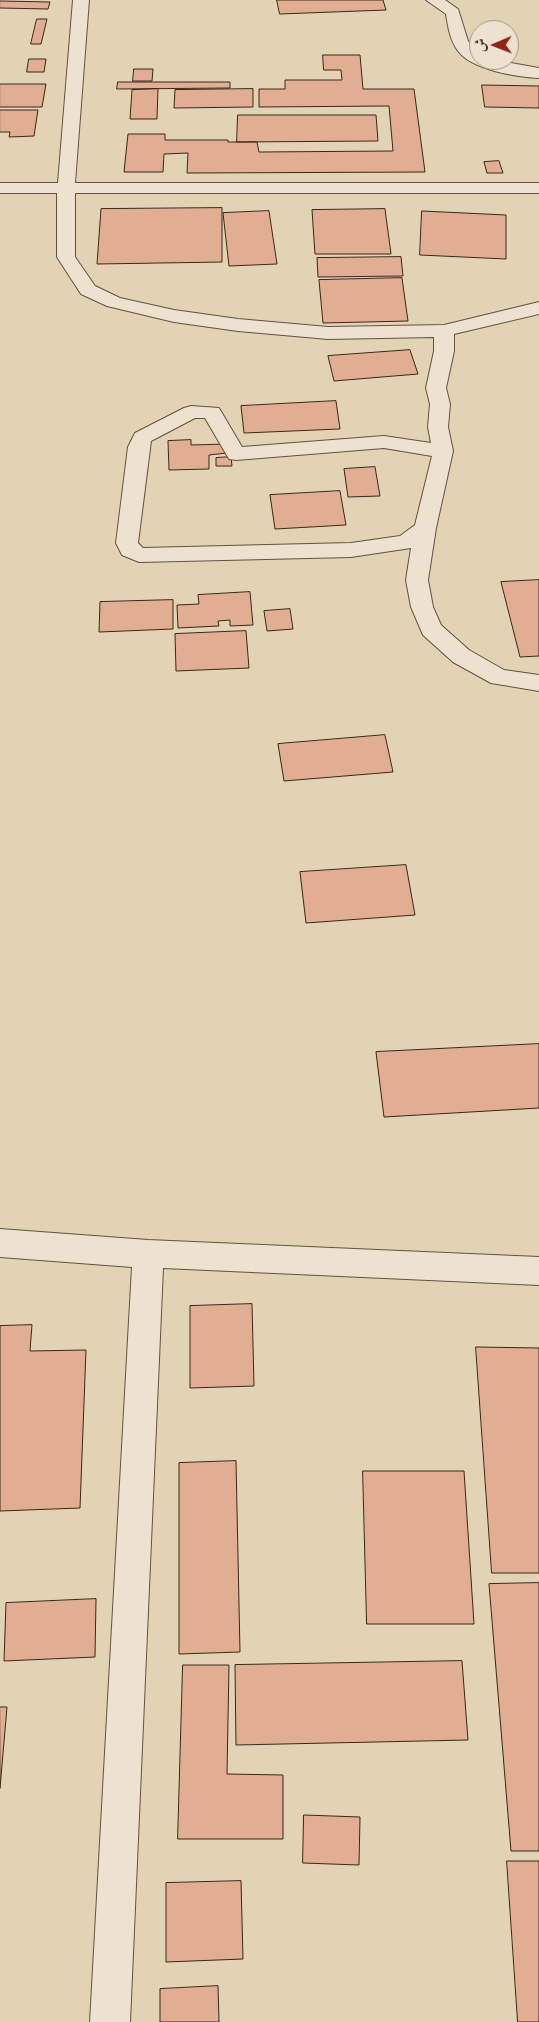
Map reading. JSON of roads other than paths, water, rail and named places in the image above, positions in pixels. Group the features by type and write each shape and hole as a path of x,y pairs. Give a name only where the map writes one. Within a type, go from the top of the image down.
{"street":[{"path":"81,0 66,187 66,257 88,290 99,297 174,316 238,325 328,333 444,331 539,308"},
{"path":"434,0 454,12 458,35 465,50 477,60 539,73"},
{"path":"0,188 539,188"},
{"path":"444,331 444,351 436,388 440,404 438,427 443,450 424,528 416,580 422,607 431,629 461,656 499,678 539,683"},
{"path":"424,528 406,542 351,550 139,555 130,550 128,543 138,447 142,437 191,412 212,412 236,454 384,442 443,450"},
{"path":"0,1243 148,1254 539,1271"},
{"path":"110,2022 148,1254"}]}
